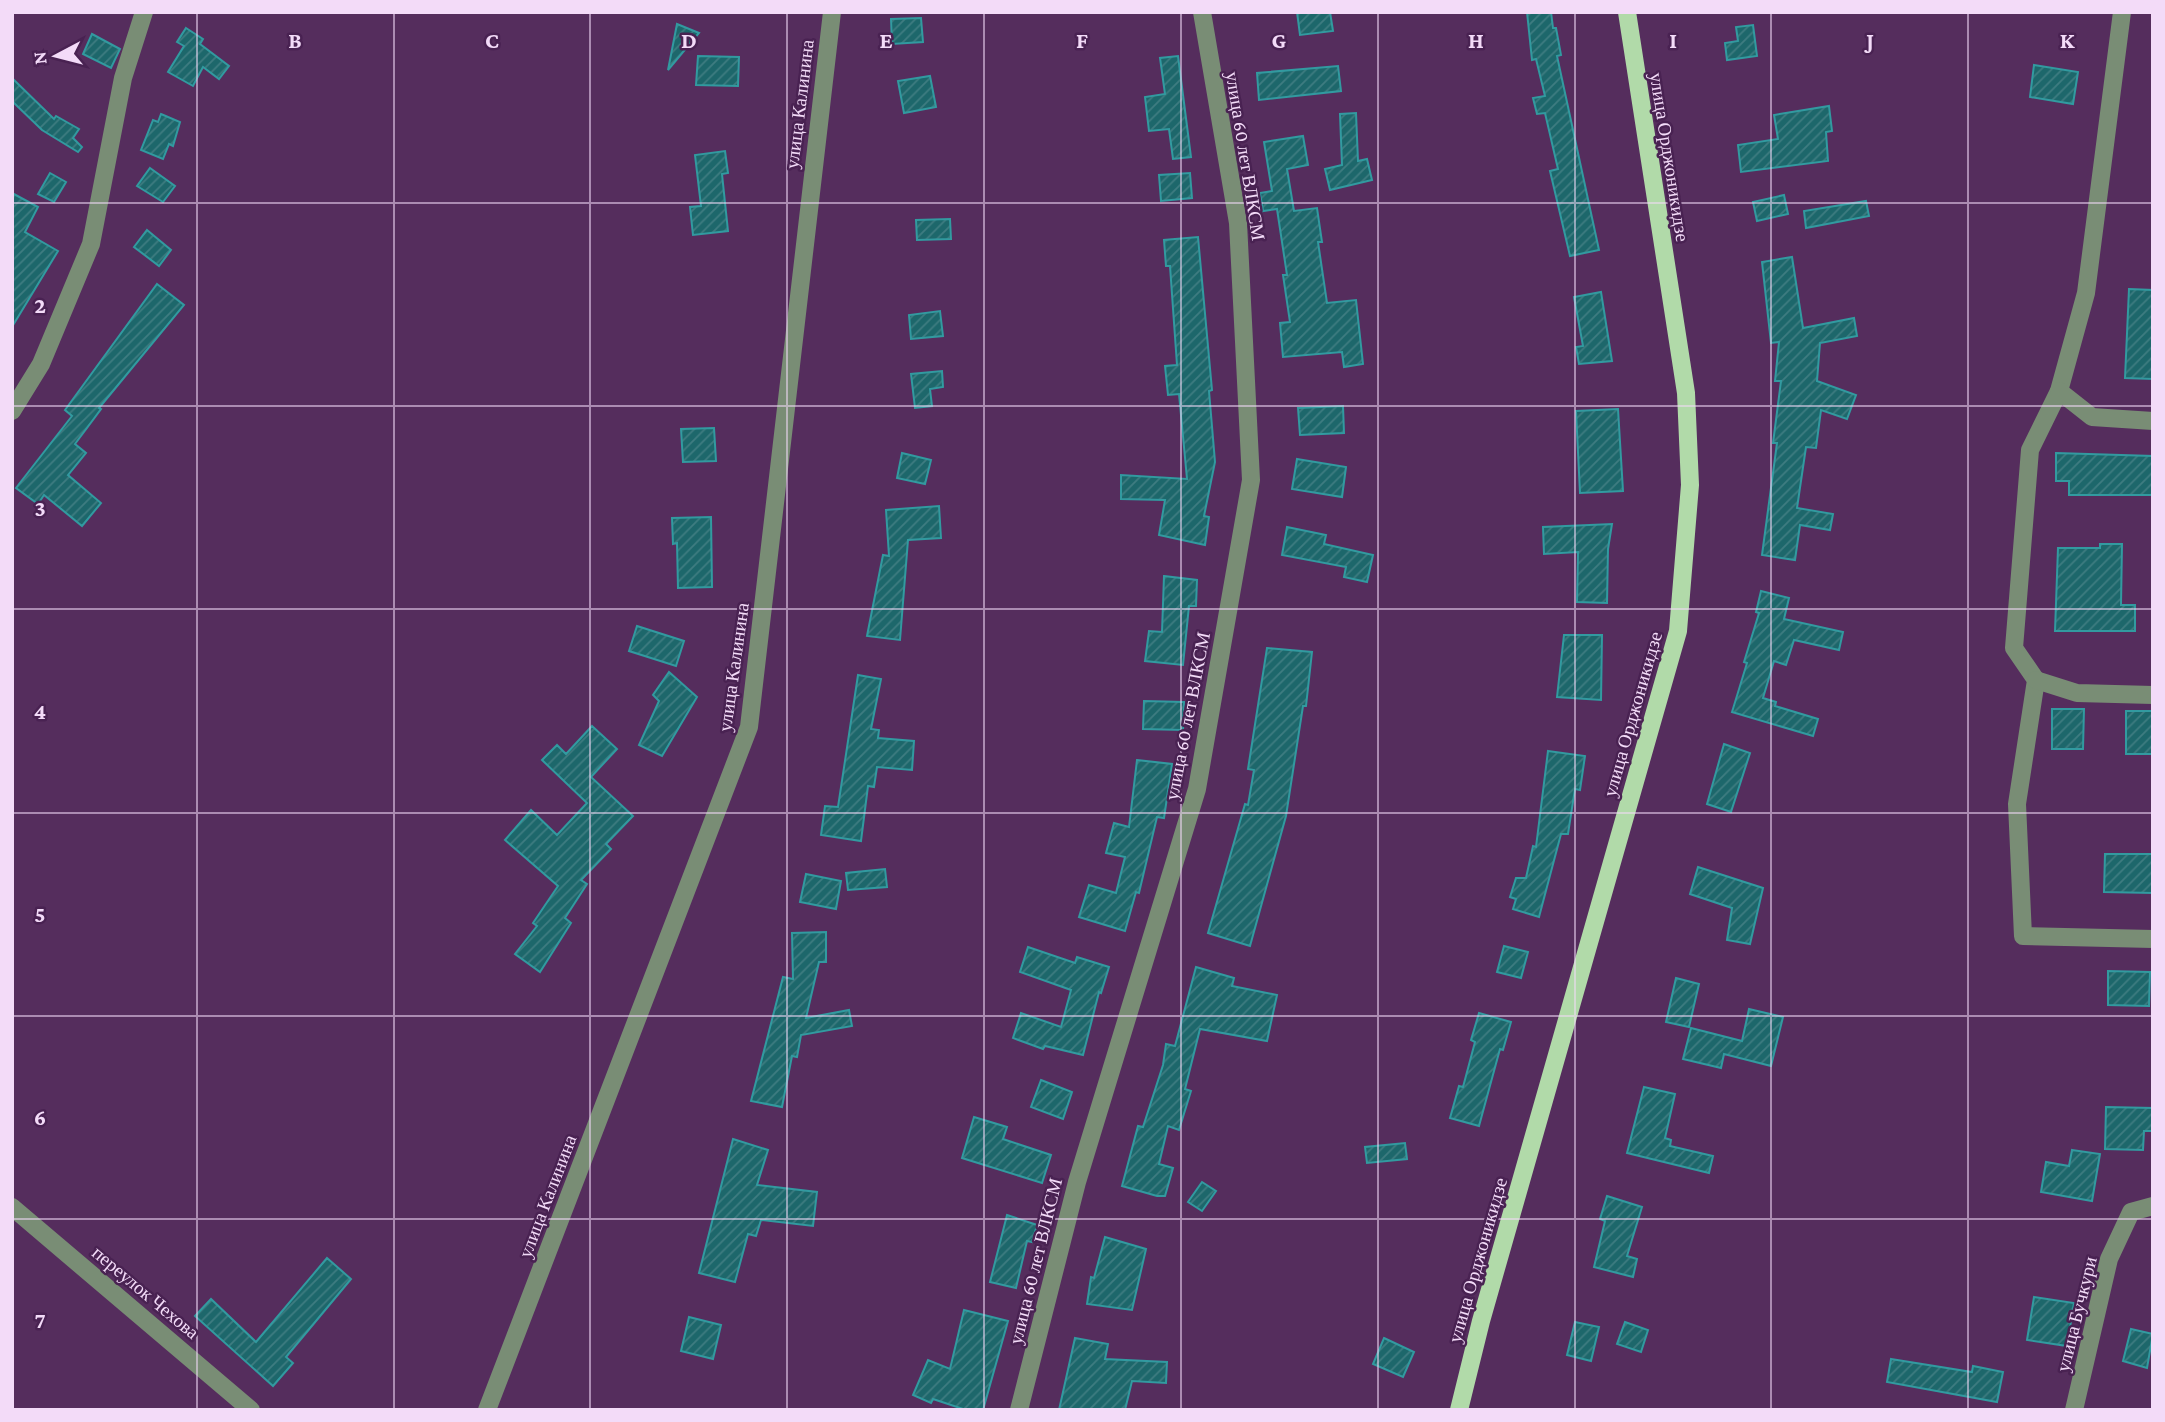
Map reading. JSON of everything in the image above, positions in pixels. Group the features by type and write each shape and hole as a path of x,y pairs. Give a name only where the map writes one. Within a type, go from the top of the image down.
{"main road":[{"name":"улица Орджоникидзе","path":"1459,1410 1484,1308 1678,631 1690,485 1686,393 1627,12"}],"street":[{"path":"12,411 40,365 91,244 123,78 144,12"},
{"name":"улица Калинина","path":"487,1410 749,727 832,12"},
{"name":"улица 60 лет ВЛКСМ","path":"1019,1410 1077,1182 1198,789 1251,480 1237,223 1202,12"},
{"path":"2122,12 2086,293 2059,391 2030,450 2014,648 2036,680 2077,693 2153,695"},
{"path":"2059,391 2092,417 2153,421"},
{"path":"2036,680 2017,804 2023,936 2153,939"},
{"name":"улица Бучкури","path":"2074,1410 2109,1259 2131,1212 2153,1206"},
{"name":"переулок Чехова","path":"12,1207 251,1410"}],"building":[{"path":"1297,12 1330,12 1333,31 1300,35"},
{"path":"1527,12 1551,12 1553,28 1556,28 1561,55 1557,56 1599,250 1570,256 1550,171 1558,169 1545,113 1537,114 1533,98 1545,96 1536,59 1532,60"},
{"path":"921,18 923,42 892,44 891,19"},
{"path":"677,24 699,33 668,70"},
{"path":"1753,25 1757,56 1727,60 1725,43 1738,41 1736,27"},
{"path":"186,28 203,39 200,44 229,66 219,79 203,67 193,86 168,72 184,46 177,42"},
{"path":"92,34 120,49 111,68 83,54"},
{"path":"698,56 739,57 738,86 696,85"},
{"path":"1178,56 1191,157 1173,159 1169,129 1149,131 1145,97 1165,94 1160,58"},
{"path":"2034,65 2078,72 2073,104 2030,97"},
{"path":"1338,66 1341,91 1259,100 1257,73"},
{"path":"930,76 936,107 904,113 898,81"},
{"path":"12,78 54,119 56,116 79,129 73,138 82,147 78,152 42,130 12,101"},
{"path":"1829,106 1832,131 1826,132 1828,161 1741,172 1738,145 1778,139 1774,115"},
{"path":"1356,113 1358,161 1367,159 1372,180 1330,190 1325,169 1342,165 1340,114"},
{"path":"161,114 180,122 173,146 169,144 163,159 141,150 153,120 158,122"},
{"path":"1303,136 1308,165 1287,169 1294,211 1317,208 1322,242 1318,242 1327,303 1356,300 1363,364 1344,367 1342,352 1283,357 1280,323 1290,322 1283,275 1287,275 1277,209 1263,211 1260,193 1272,191 1264,142"},
{"path":"725,151 728,173 722,174 728,231 693,235 690,207 701,206 695,155"},
{"path":"150,168 175,186 163,202 137,186"},
{"path":"50,173 66,182 54,202 38,194"},
{"path":"1190,173 1192,198 1161,201 1159,175"},
{"path":"12,193 38,207 25,232 58,251 12,327"},
{"path":"1784,195 1788,214 1757,221 1753,202"},
{"path":"1866,201 1869,216 1806,228 1804,211"},
{"path":"950,219 951,239 917,240 916,220"},
{"path":"147,230 171,250 159,266 134,247"},
{"path":"1198,237 1212,390 1209,391 1215,462 1204,516 1209,517 1205,545 1159,535 1165,500 1121,499 1121,475 1187,479 1179,394 1168,395 1165,366 1177,365 1170,266 1166,266 1164,240"},
{"path":"1792,257 1803,328 1854,318 1857,336 1820,343 1817,381 1856,395 1847,419 1821,410 1816,448 1806,447 1797,508 1833,514 1830,530 1800,525 1795,560 1762,555 1777,443 1773,443 1781,381 1775,381 1779,342 1771,343 1762,262"},
{"path":"157,284 184,305 99,408 101,409 75,444 86,453 68,475 101,503 82,526 44,495 38,504 16,488 72,416 65,410"},
{"path":"2129,289 2153,290 2153,379 2125,378"},
{"path":"1601,292 1612,361 1579,364 1576,347 1583,346 1574,297"},
{"path":"940,311 943,336 911,339 909,315"},
{"path":"942,371 943,387 930,389 932,406 915,408 911,374"},
{"path":"1343,406 1344,433 1300,435 1298,408"},
{"path":"1618,409 1623,491 1580,493 1576,411"},
{"path":"714,428 716,461 683,462 681,429"},
{"path":"902,453 931,460 925,484 897,478"},
{"path":"2056,453 2153,456 2153,495 2069,495 2069,481 2056,481"},
{"path":"1297,459 1346,467 1342,497 1292,489"},
{"path":"939,506 941,538 908,540 900,640 867,636 883,555 889,556 886,510"},
{"path":"711,517 712,587 678,588 677,543 673,544 672,518"},
{"path":"1612,524 1608,549 1607,603 1577,602 1578,552 1544,554 1543,527"},
{"path":"1287,527 1326,535 1324,544 1373,555 1367,582 1344,577 1346,567 1282,555"},
{"path":"2100,544 2122,544 2121,605 2135,605 2135,631 2055,631 2058,548 2100,548"},
{"path":"1164,576 1197,580 1196,606 1189,606 1183,665 1145,661 1149,631 1162,632"},
{"path":"1761,591 1789,598 1784,619 1843,632 1839,650 1794,640 1786,665 1774,661 1763,698 1776,702 1775,706 1818,719 1813,736 1732,712 1759,613 1756,612"},
{"path":"637,626 684,641 676,666 629,651"},
{"path":"1564,635 1602,635 1601,700 1557,697"},
{"path":"1267,648 1312,652 1306,706 1303,706 1286,816 1250,946 1208,933 1245,804 1248,805 1254,770 1248,769"},
{"path":"669,672 697,697 662,756 639,745 659,701 653,695"},
{"path":"858,675 881,679 871,729 879,730 878,738 914,741 912,770 877,767 874,787 868,786 861,841 821,835 825,806 838,807"},
{"path":"1144,701 1184,702 1183,730 1143,729"},
{"path":"2052,709 2084,709 2083,749 2052,749"},
{"path":"2126,711 2153,711 2153,754 2126,754"},
{"path":"592,726 617,749 591,777 633,816 606,844 611,849 581,880 587,884 565,918 571,923 540,972 515,954 537,926 533,923 558,886 505,840 531,810 557,835 587,803 542,760 557,745 566,754"},
{"path":"1724,744 1750,753 1731,812 1707,804"},
{"path":"1548,751 1585,756 1580,790 1575,789 1568,834 1561,834 1539,917 1513,909 1516,899 1510,897 1516,878 1526,878 1533,846 1536,847"},
{"path":"1137,760 1172,764 1164,818 1157,817 1139,893 1136,892 1125,931 1079,917 1089,885 1116,893 1125,857 1106,853 1114,823 1129,827"},
{"path":"2105,854 2153,854 2153,893 2104,892"},
{"path":"1698,867 1763,888 1750,944 1727,940 1732,908 1690,894"},
{"path":"885,869 887,887 848,890 846,873"},
{"path":"806,874 841,881 836,909 800,902"},
{"path":"826,932 826,962 819,962 806,1018 849,1010 852,1026 801,1035 797,1057 792,1056 782,1107 751,1101 783,977 793,979 792,933"},
{"path":"1504,946 1528,952 1521,978 1497,972"},
{"path":"1028,947 1075,963 1077,957 1109,967 1101,993 1099,992 1083,1055 1045,1046 1043,1049 1013,1038 1021,1013 1061,1027 1071,990 1020,972"},
{"path":"1196,967 1234,978 1232,986 1277,995 1267,1041 1200,1029 1185,1089 1191,1091 1179,1130 1168,1126 1159,1164 1173,1168 1165,1196 1157,1196 1122,1186 1138,1126 1143,1127 1163,1065 1166,1044 1175,1046"},
{"path":"2108,971 2150,972 2149,1006 2108,1005"},
{"path":"1676,978 1699,984 1689,1027 1666,1022"},
{"path":"1749,1009 1783,1017 1771,1066 1724,1054 1721,1068 1683,1059 1691,1028 1742,1041"},
{"path":"1479,1013 1511,1022 1503,1050 1500,1049 1479,1126 1450,1118 1459,1086 1463,1087 1475,1042 1471,1040"},
{"path":"1041,1080 1072,1092 1063,1119 1031,1107"},
{"path":"1644,1087 1675,1094 1665,1138 1671,1140 1670,1146 1713,1156 1709,1173 1627,1153"},
{"path":"2106,1107 2153,1108 2153,1131 2144,1131 2143,1150 2105,1149"},
{"path":"974,1117 1007,1127 1003,1139 1051,1155 1042,1183 962,1158"},
{"path":"733,1139 768,1150 757,1185 817,1192 813,1226 761,1220 756,1236 748,1234 735,1282 699,1273"},
{"path":"1405,1143 1407,1159 1367,1163 1365,1147"},
{"path":"2072,1150 2100,1154 2092,1201 2041,1192 2046,1162 2069,1166"},
{"path":"1202,1182 1216,1191 1202,1211 1188,1202"},
{"path":"1607,1196 1642,1207 1627,1256 1637,1259 1633,1277 1594,1267 1605,1221 1600,1219"},
{"path":"1007,1215 1037,1225 1032,1242 1027,1241 1016,1288 990,1282"},
{"path":"1105,1237 1146,1249 1132,1310 1087,1304 1091,1277 1094,1278"},
{"path":"327,1258 351,1279 286,1357 293,1363 273,1386 195,1316 211,1299 256,1342"},
{"path":"2034,1297 2074,1303 2067,1346 2027,1340"},
{"path":"964,1310 1008,1321 983,1410 966,1410 933,1399 931,1403 913,1395 928,1360 950,1369"},
{"path":"689,1317 721,1325 713,1359 681,1351"},
{"path":"1575,1322 1599,1327 1591,1361 1567,1355"},
{"path":"1625,1322 1648,1330 1641,1352 1617,1344"},
{"path":"2131,1329 2153,1334 2147,1368 2123,1361"},
{"path":"1075,1338 1108,1344 1105,1359 1167,1362 1166,1383 1132,1381 1125,1410 1059,1410"},
{"path":"1384,1338 1414,1352 1403,1377 1373,1364"},
{"path":"1891,1359 1972,1372 1973,1366 2003,1372 1997,1402 1887,1382"}]}
